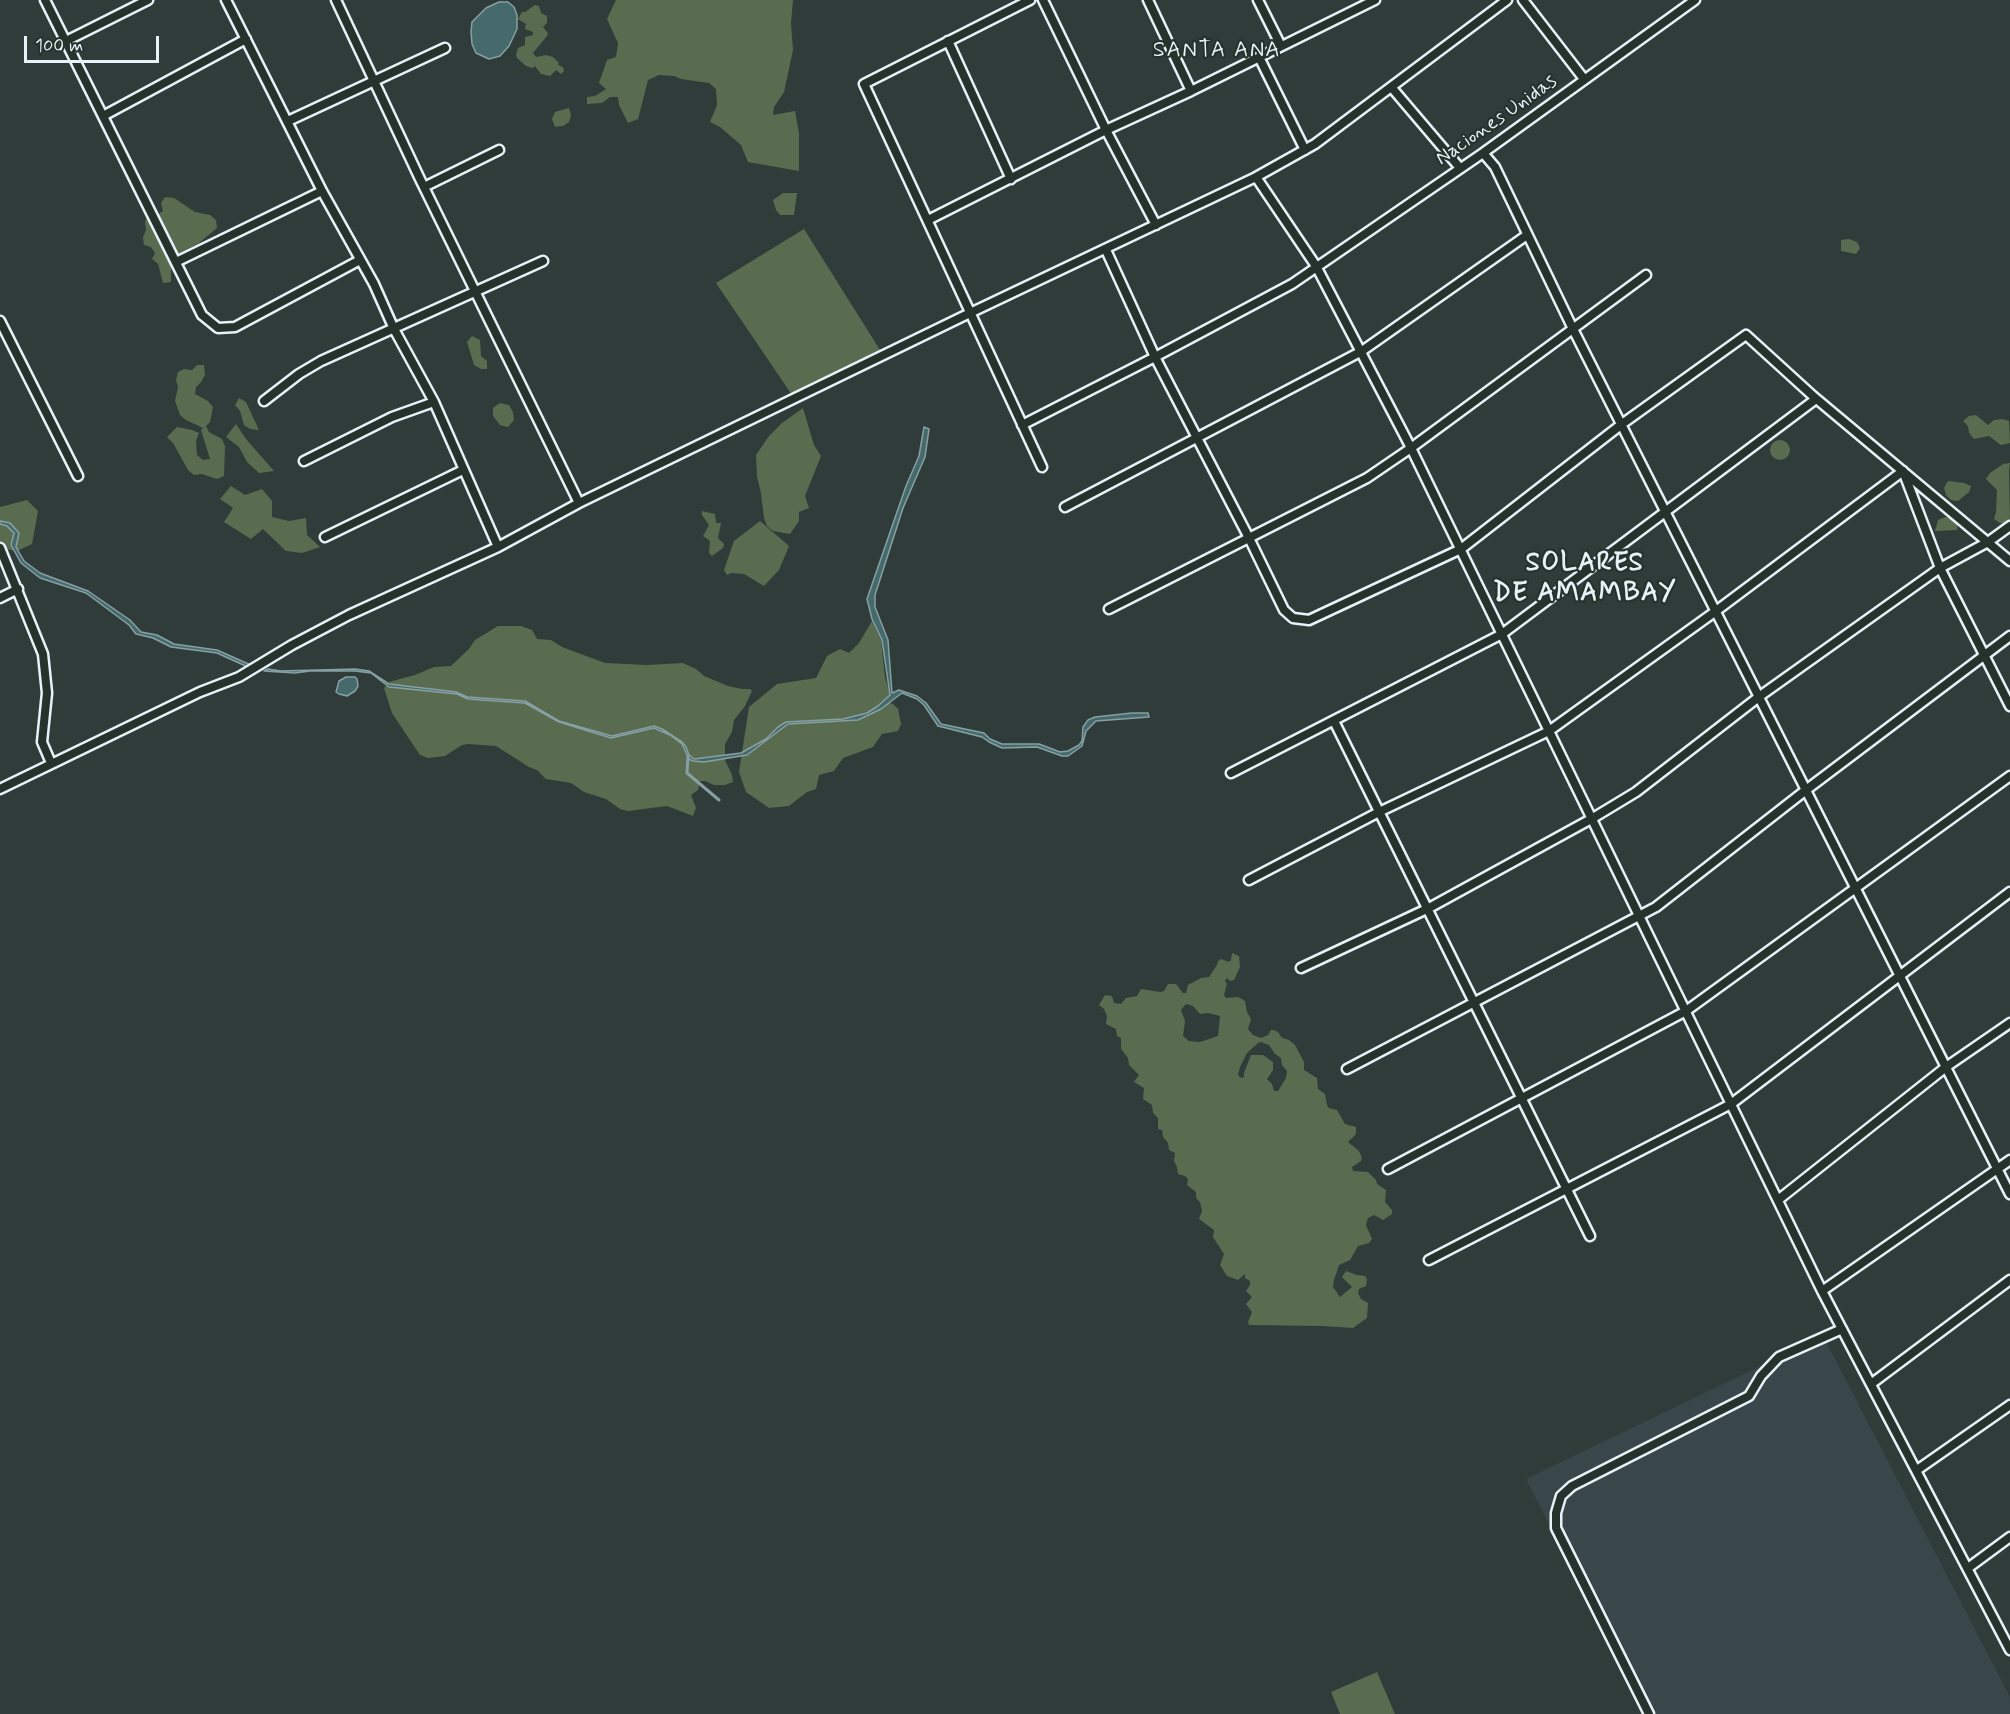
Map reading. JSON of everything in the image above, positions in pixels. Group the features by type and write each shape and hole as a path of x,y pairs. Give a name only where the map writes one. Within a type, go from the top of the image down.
{"street":[{"path":"45,0 202,315 218,328 235,327 360,260"},
{"path":"66,41 148,0"},
{"path":"226,0 322,191 374,284 394,329 434,402 498,547"},
{"path":"336,0 424,187 579,503"},
{"path":"1030,0 864,84 1042,467"},
{"path":"1043,0 1106,130 1156,225"},
{"path":"1148,0 1191,91"},
{"path":"1258,0 1281,46"},
{"path":"0,789 200,692 249,672 292,645 349,615 498,547 579,503 1256,177 1305,150 1392,88 1507,0"},
{"path":"1523,0 1584,79"},
{"name":"Naciones Unidas","path":"1022,425 1292,284 1483,153 1695,0"},
{"path":"928,220 1371,1"},
{"path":"103,116 246,39"},
{"path":"948,41 1011,179"},
{"path":"288,121 445,48"},
{"path":"1259,57 1305,150"},
{"path":"1392,88 1460,168"},
{"path":"424,187 500,150"},
{"path":"1483,153 1495,167 1573,329 2010,1194"},
{"path":"1256,177 1316,266 1362,351 1593,818 1822,1292 2010,1650"},
{"path":"176,262 322,191"},
{"path":"1065,507 1362,351 1527,234"},
{"path":"1106,250 1155,357 1250,538 1284,610 1293,618 1309,620 1461,549 1622,424 1746,335 1816,399 2010,561"},
{"path":"264,401 299,374 321,361 543,261"},
{"path":"1108,609 1367,478 1646,275"},
{"path":"0,321 78,476"},
{"path":"1232,773 1502,634 1816,399"},
{"path":"304,461 392,417 434,402"},
{"path":"325,537 463,470"},
{"path":"1903,471 1940,568 2010,706"},
{"path":"1249,880 1379,812 1549,731 1716,611 1903,471"},
{"path":"1301,968 1427,909 1636,792 1760,696 1940,568 1988,542 2010,526"},
{"path":"0,548 43,654 47,693 42,742 51,764"},
{"path":"0,598 18,589"},
{"path":"1347,1069 1656,907 2010,636"},
{"path":"1334,721 1590,1236"},
{"path":"1388,1169 1686,1011 2010,776"},
{"path":"1429,1260 1731,1104 2010,892"},
{"path":"1778,1200 1946,1067 2010,1023"},
{"path":"1822,1292 2010,1160"},
{"path":"1871,1384 2010,1280"},
{"path":"1649,1714 1556,1528 1556,1512 1561,1496 1572,1485 1749,1396 1761,1376 1779,1357 1842,1329"},
{"path":"1917,1470 2010,1405"},
{"path":"1968,1568 2010,1537"}],"shaded area":[{"path":"1823,1336 2010,1697 2010,1714 1647,1714 1526,1479"}],"green space":[{"path":"616,0 793,0 791,23 793,50 784,92 774,107 773,115 795,111 799,134 799,171 748,162 741,145 720,127 710,122 717,105 716,89 709,83 659,75 648,80 638,119 628,123 619,105 618,97 610,97 602,103 587,104 587,97 595,96 606,89 599,83 607,60 616,57 618,43 607,19"},
{"path":"535,5 539,6 541,13 547,16 547,23 543,27 548,33 533,53 536,57 546,55 553,57 559,63 558,65 563,67 564,71 561,74 556,70 550,76 541,74 535,66 533,68 526,66 517,58 518,48 525,45 525,37 533,35 533,32 525,29 526,24 518,19 522,12"},
{"path":"569,108 571,115 569,122 555,127 552,119 555,112"},
{"path":"783,193 797,193 794,215 780,215 776,210 773,200"},
{"path":"165,197 174,198 195,212 210,215 216,220 217,228 199,243 180,253 171,266 171,282 163,283 158,264 152,259 155,253 151,247 144,245 143,237 148,215 157,215 163,211 161,203"},
{"path":"804,229 880,350 792,395 716,283"},
{"path":"1849,239 1857,242 1860,248 1856,254 1841,251 1841,240"},
{"path":"472,336 480,340 481,356 487,361 487,369 474,365 467,342"},
{"path":"197,365 204,365 205,375 196,387 195,394 208,401 213,407 210,422 206,426 209,432 222,439 225,446 224,476 217,479 202,474 194,475 188,470 173,443 167,437 177,427 199,433 196,441 197,455 203,460 210,459 201,430 203,428 180,415 175,401 178,372 184,369 192,370"},
{"path":"239,398 246,402 259,430 250,429 244,425 240,411 235,405"},
{"path":"500,403 509,405 513,412 514,420 508,427 500,425 493,416 493,408"},
{"path":"803,408 814,445 821,456 805,496 809,508 799,512 799,521 790,534 773,531 767,526 757,477 756,455 769,436 782,423"},
{"path":"1976,415 1988,425 1994,420 2009,421 2010,443 2001,445 1989,436 1974,439 1963,421 1969,416"},
{"path":"236,424 274,471 259,473 247,462 239,447 226,437"},
{"path":"1780,440 1787,443 1790,450 1787,457 1780,460 1773,457 1770,450 1773,443"},
{"path":"2010,463 2010,526 1994,519 1997,490 1986,479 1990,473 2003,464"},
{"path":"1948,481 1971,486 1969,492 1958,501 1951,500 1944,488"},
{"path":"231,486 245,495 262,489 272,501 272,517 289,521 306,518 307,535 320,547 302,553 286,551 263,529 251,539 224,522 233,508 220,499"},
{"path":"27,500 38,511 32,544 17,551 0,548 0,507"},
{"path":"702,511 715,514 716,523 721,523 718,538 724,544 723,548 712,556 709,553 710,541 703,536 709,525"},
{"path":"1945,517 1953,518 1958,523 1957,530 1935,531 1938,520"},
{"path":"760,521 789,546 779,570 764,586 744,574 727,575 724,570 734,541"},
{"path":"872,621 881,640 885,677 890,694 886,702 898,709 901,724 898,731 882,734 873,747 843,758 834,771 819,775 816,789 807,792 789,806 769,808 746,792 739,772 749,707 777,684 816,678 827,656 840,649 849,653 859,643"},
{"path":"498,626 521,626 532,630 537,639 551,640 562,647 605,663 647,665 683,663 704,676 728,686 750,689 752,691 745,706 734,720 732,732 725,744 725,760 733,782 714,785 700,781 698,790 691,795 696,808 693,816 667,806 628,811 620,809 606,799 584,792 571,783 546,779 537,770 496,746 468,744 462,745 445,756 428,758 420,755 392,713 384,688 389,682 434,667 451,666 475,640"},
{"path":"1232,953 1239,956 1240,967 1234,980 1230,981 1227,978 1225,981 1227,984 1224,995 1226,998 1238,997 1245,1001 1251,1019 1248,1029 1253,1035 1261,1038 1274,1030 1282,1038 1295,1045 1304,1062 1304,1070 1317,1078 1318,1089 1325,1094 1329,1108 1337,1110 1345,1124 1356,1127 1356,1134 1348,1142 1359,1151 1362,1158 1352,1167 1353,1171 1368,1172 1377,1184 1386,1190 1385,1202 1392,1210 1392,1214 1383,1220 1374,1215 1368,1218 1366,1225 1372,1239 1369,1243 1358,1246 1350,1260 1339,1265 1334,1280 1333,1287 1340,1297 1352,1287 1342,1277 1346,1271 1365,1276 1367,1279 1366,1286 1359,1289 1358,1293 1361,1299 1368,1303 1367,1318 1353,1328 1249,1325 1252,1312 1246,1304 1252,1297 1246,1291 1250,1281 1245,1278 1245,1274 1238,1280 1227,1276 1220,1265 1224,1254 1213,1237 1214,1230 1199,1219 1202,1211 1200,1202 1196,1198 1196,1192 1187,1185 1188,1179 1185,1176 1178,1174 1174,1161 1175,1153 1169,1150 1162,1130 1158,1129 1158,1118 1153,1113 1152,1105 1143,1099 1144,1088 1134,1082 1139,1075 1129,1065 1128,1058 1121,1049 1121,1038 1117,1036 1116,1029 1106,1024 1107,1016 1099,1005 1105,995 1112,996 1114,1003 1121,1004 1126,998 1137,996 1141,989 1160,992 1164,991 1168,984 1176,984 1183,993 1186,993 1188,985 1201,978 1209,977 1218,961 1221,959 1229,962","holes":["1186,1004 1193,1006 1200,1014 1220,1016 1218,1036 1200,1042 1189,1041 1183,1036 1185,1021 1181,1010","1261,1042 1269,1045 1281,1058 1282,1065 1287,1071 1286,1078 1278,1091 1274,1091 1267,1079 1273,1070 1273,1062 1263,1055 1251,1055 1244,1077 1241,1078 1238,1075 1247,1053"]},
{"path":"1377,1672 1395,1714 1340,1714 1331,1692"}],"water":[{"path":"499,2 508,2 514,7 517,15 517,29 509,46 500,56 489,59 476,53 472,44 472,22 486,8"},
{"path":"924,427 929,429 925,457 903,508 875,595 875,607 888,640 892,693 899,690 917,696 926,703 941,724 984,733 990,739 1002,744 1039,744 1060,752 1068,751 1079,745 1082,741 1083,727 1088,720 1095,717 1148,713 1149,717 1096,721 1086,731 1082,746 1068,756 1062,756 1037,747 1002,748 982,737 938,726 924,705 917,699 902,693 881,709 858,720 788,724 747,755 704,762 689,759 682,744 670,735 654,728 611,738 559,722 525,703 468,699 457,694 389,687 371,673 264,671 268,669 281,671 355,669 369,671 389,684 456,692 467,697 525,701 559,721 612,736 654,726 662,729 682,742 694,759 741,753 766,739 786,722 843,719 867,713 890,695 882,640 872,619 867,599 906,486 919,456"},
{"path":"0,521 10,523 19,533 16,547 24,561 40,573 88,591 130,620 141,632 157,635 174,644 217,650 253,666 250,668 217,653 171,647 153,638 136,634 129,625 86,593 40,578 21,563 11,545 14,533 7,526 0,524"},
{"path":"346,677 355,677 358,686 347,696 336,692 339,681"}],"waterway":[{"path":"688,756 687,773 719,800"}],"district":[{"name":"SANTA ANA","path":"1217,51"},
{"name":"SOLARES DE AMAMBAY","path":"1585,580"}]}
